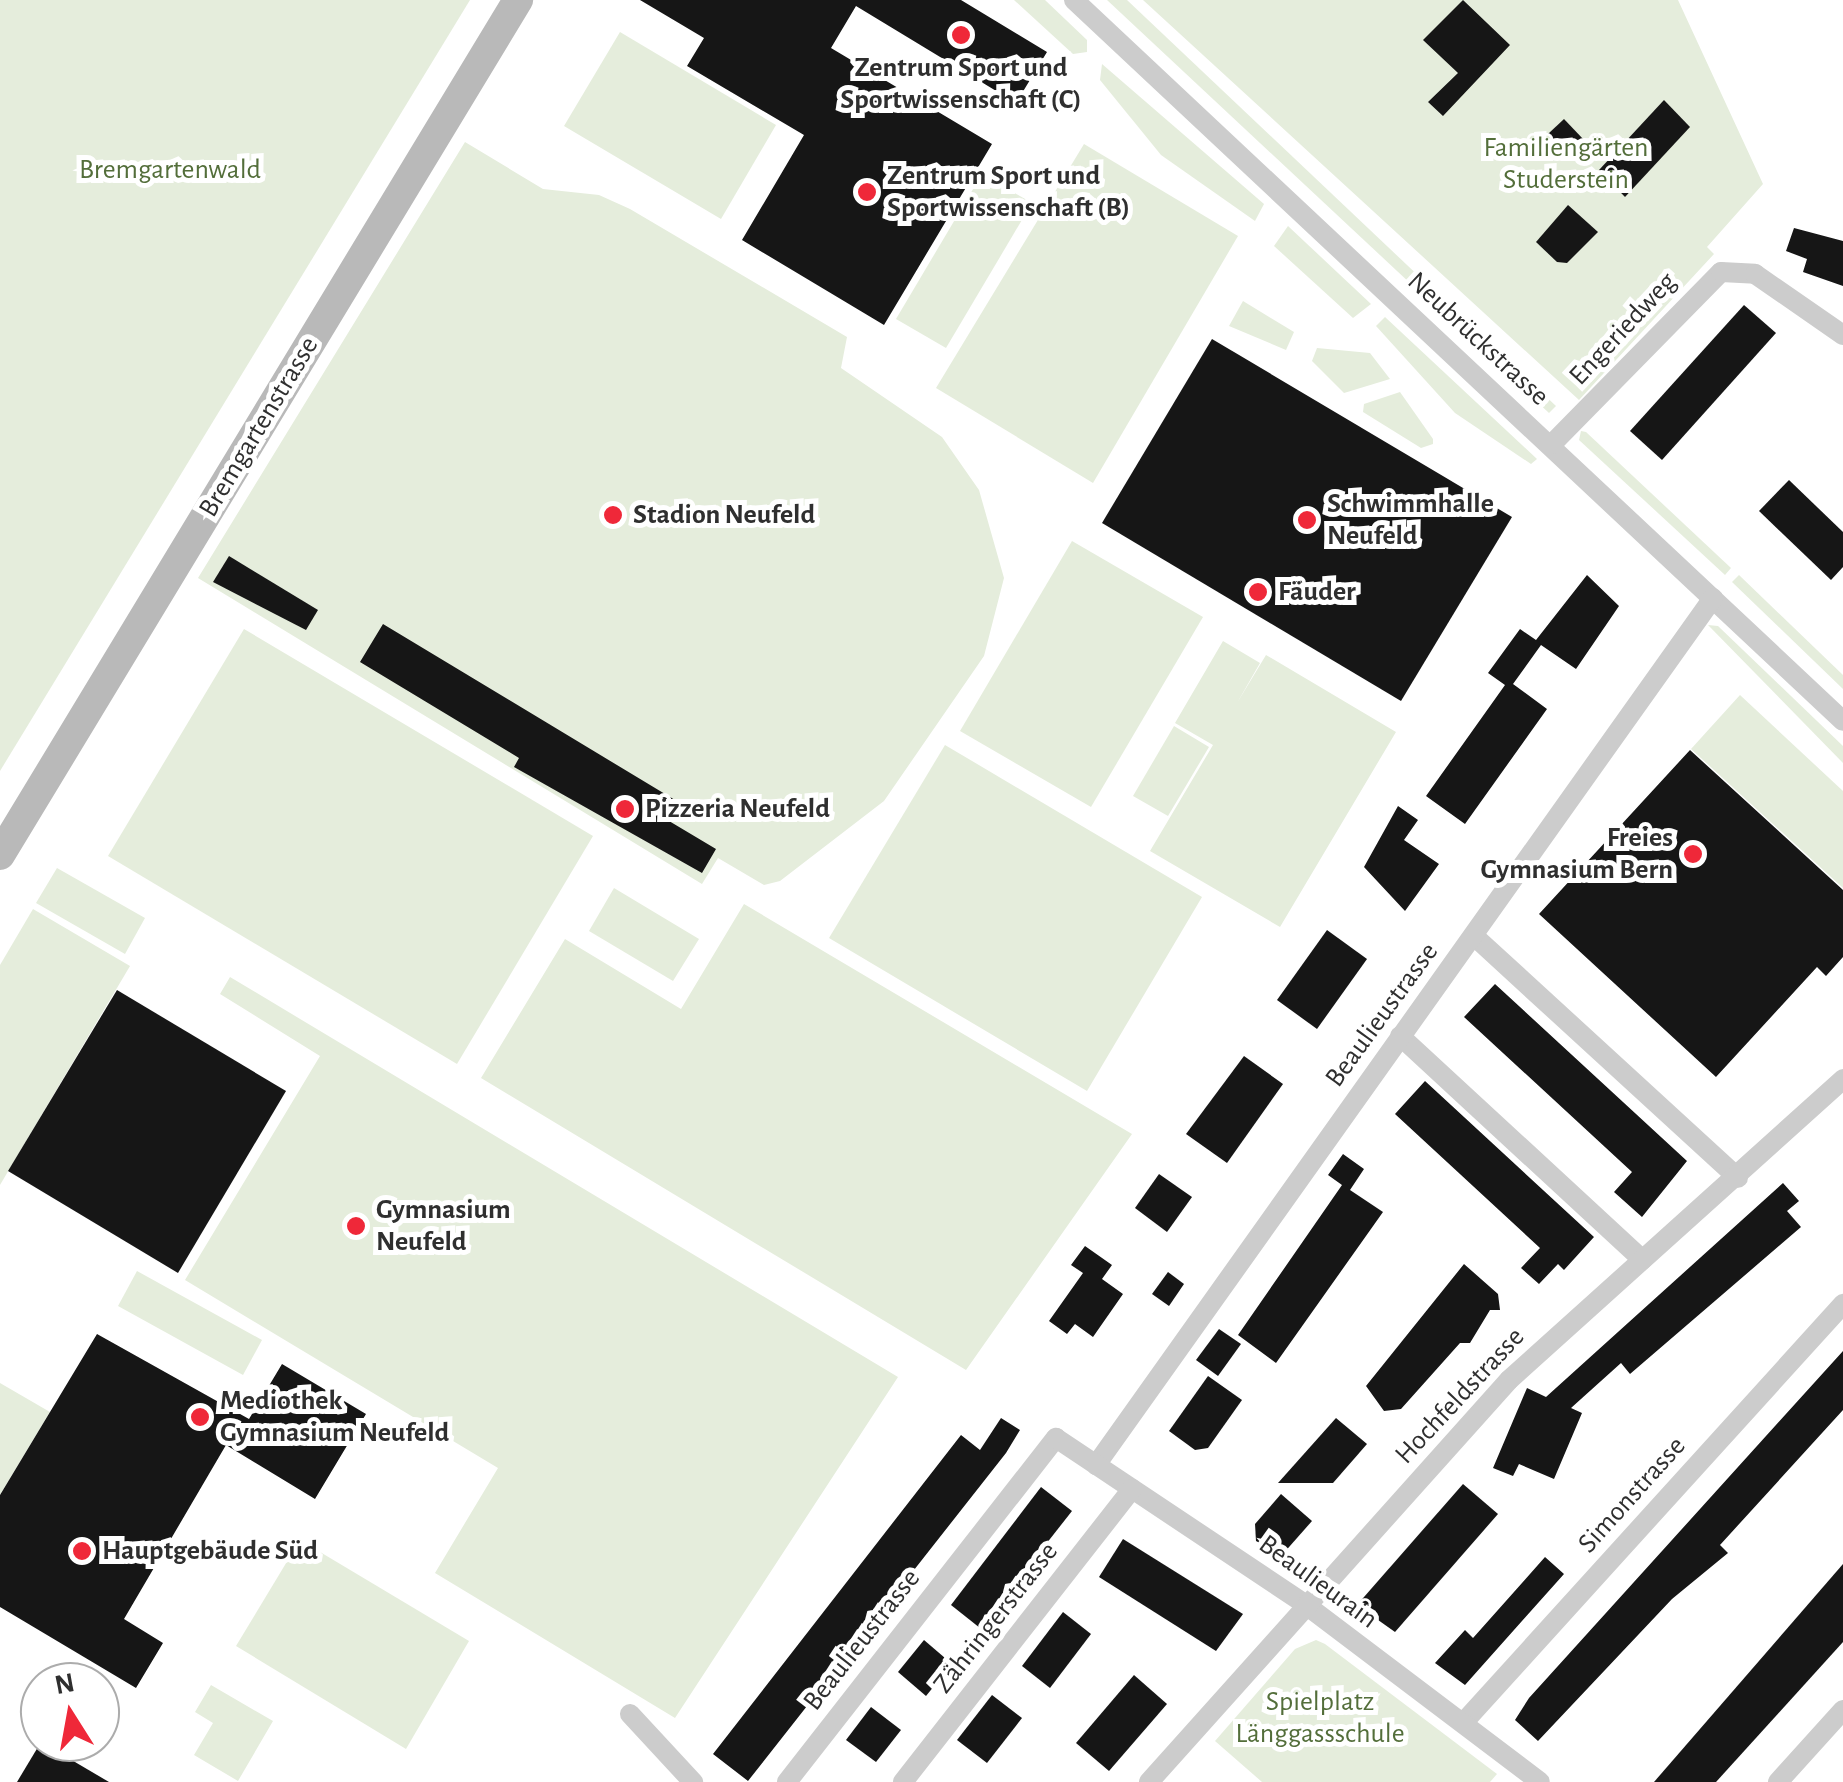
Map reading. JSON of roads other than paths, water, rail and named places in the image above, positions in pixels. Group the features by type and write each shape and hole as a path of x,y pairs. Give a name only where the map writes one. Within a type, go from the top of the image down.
{"main road":[{"name":"Bremgartenstrasse","path":"0,854 518,0"}],"street":[{"name":"Neubrückstrasse","path":"1074,0 1843,720"},
{"name":"Engeriedweg","path":"1552,444 1721,272 1755,274 1843,335"},
{"name":"Beaulieustrasse","path":"1096,1465 1713,598"},
{"path":"1474,936 1738,1178"},
{"path":"1400,1036 1643,1260"},
{"name":"Hochfeldstrasse","path":"1149,1782 1509,1380 1738,1178 1843,1079"},
{"name":"Simonstrasse","path":"1462,1723 1843,1304"},
{"name":"Beaulieustrasse","path":"786,1782 1056,1438"},
{"name":"Beaulieurain","path":"1056,1438 1306,1605 1540,1782"},
{"name":"Zähringerstrasse","path":"903,1782 1132,1488"},
{"path":"1781,1781 1843,1710"},
{"path":"630,1714 693,1782"}],"place":[{"name":"Zentrum Sport und Sportwissenschaft (C)","path":"961,35"},
{"name":"Zentrum Sport und Sportwissenschaft (B)","path":"867,192"},
{"name":"Stadion Neufeld","path":"613,515"},
{"name":"Schwimmhalle Neufeld","path":"1307,520"},
{"name":"Fäuder","path":"1258,592"},
{"name":"Pizzeria Neufeld","path":"625,809"},
{"name":"Freies Gymnasium Bern","path":"1693,854"},
{"name":"Gymnasium Neufeld","path":"356,1226"},
{"name":"Mediothek Gymnasium Neufeld","path":"200,1417"},
{"name":"Hauptgebäude Süd","path":"82,1551"}],"park label":[{"name":"Familiengärten Studerstein","path":"1566,164"},
{"name":"Bremgartenwald","path":"170,170"},
{"name":"Spielplatz Länggassschule","path":"1320,1718"}]}
